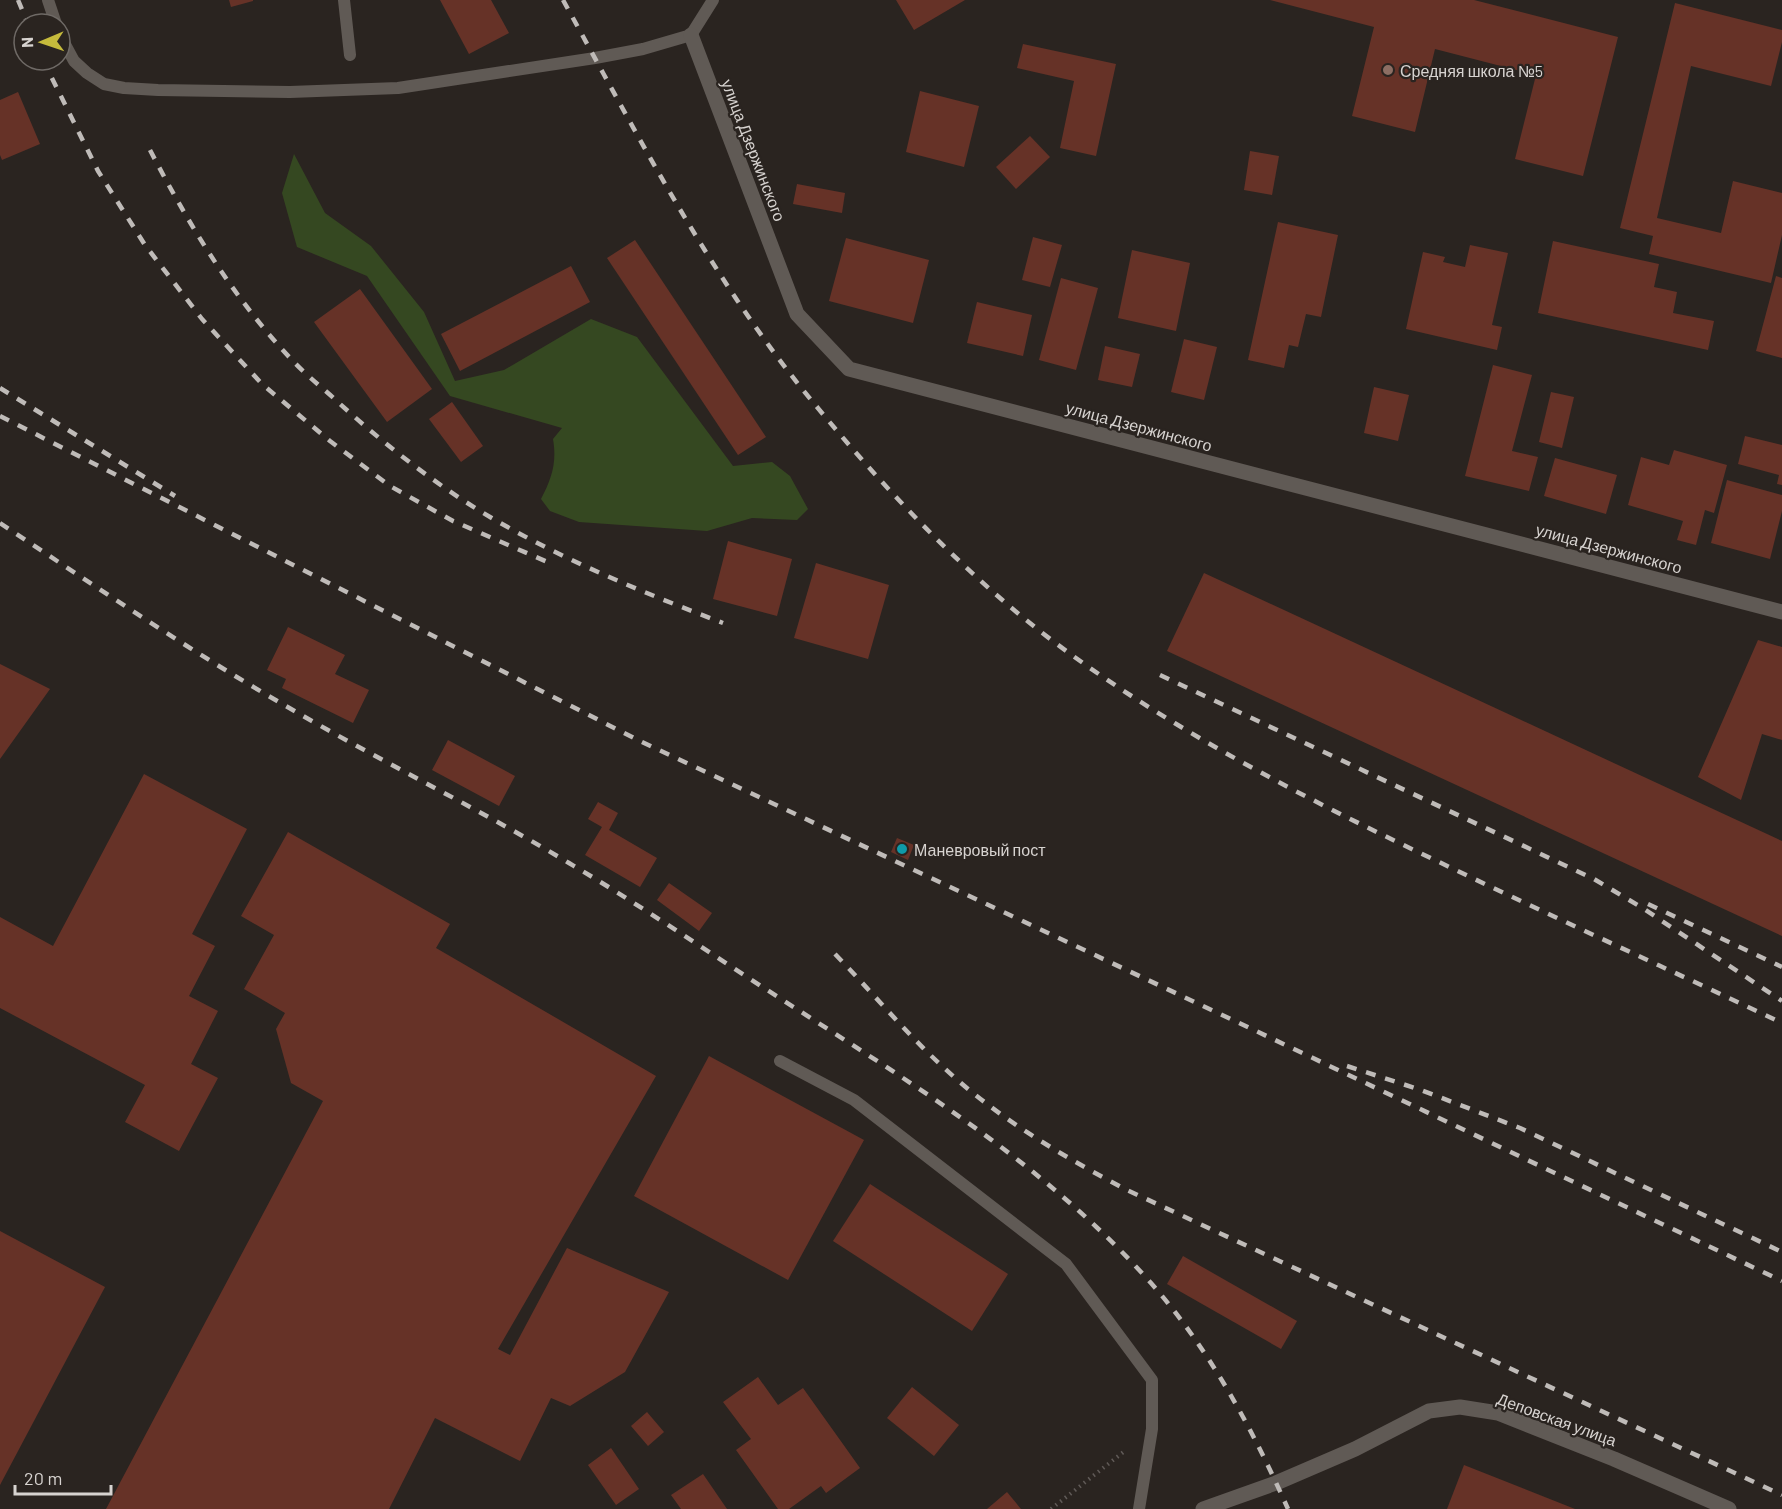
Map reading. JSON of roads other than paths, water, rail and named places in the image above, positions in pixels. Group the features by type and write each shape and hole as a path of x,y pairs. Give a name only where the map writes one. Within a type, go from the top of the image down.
{"street":[{"name":"улица Дзержинского","path":"691,35 797,314 849,369 1782,612"},
{"name":"Деповская улица","path":"1203,1509 1276,1483 1355,1449 1429,1411 1461,1407 1498,1413 1614,1459 1729,1509"}],"lane":[{"path":"344,0 350,55"},
{"path":"72,57 87,73 104,84 124,88 290,92 398,87 643,49 691,35 713,0"},
{"path":"780,1061 854,1100 1066,1264 1152,1380 1152,1429 1139,1509"}],"railway":[{"path":"18,0 23,12"},
{"path":"563,0 673,198 733,294 765,340 826,418 883,484 944,546 1008,605 1087,666 1135,698 1184,729 1284,785 1387,837 1782,1023"},
{"path":"49,72 98,171 145,245 202,319 262,384 330,441 390,486 453,521 552,564"},
{"path":"150,150 180,206 232,287 251,312 298,366 373,432 443,487 509,528 598,572 723,623"},
{"path":"0,388 175,496"},
{"path":"0,416 640,741 1782,1281"},
{"path":"0,523 138,615 244,681 315,723 533,842 622,895 877,1061 1021,1162 1110,1240 1172,1309 1192,1335 1228,1391 1260,1449 1288,1509"},
{"path":"1160,675 1594,879 1641,907 1782,1001"},
{"path":"1648,904 1782,967"},
{"path":"835,954 914,1039 963,1085 1007,1119 1078,1163 1127,1190 1782,1495"},
{"path":"1347,1066 1421,1090 1520,1128 1782,1252"}],"place":[{"name":"Средняя школа №5","path":"1388,70"},
{"name":"Маневровый пост","path":"902,849"}]}
